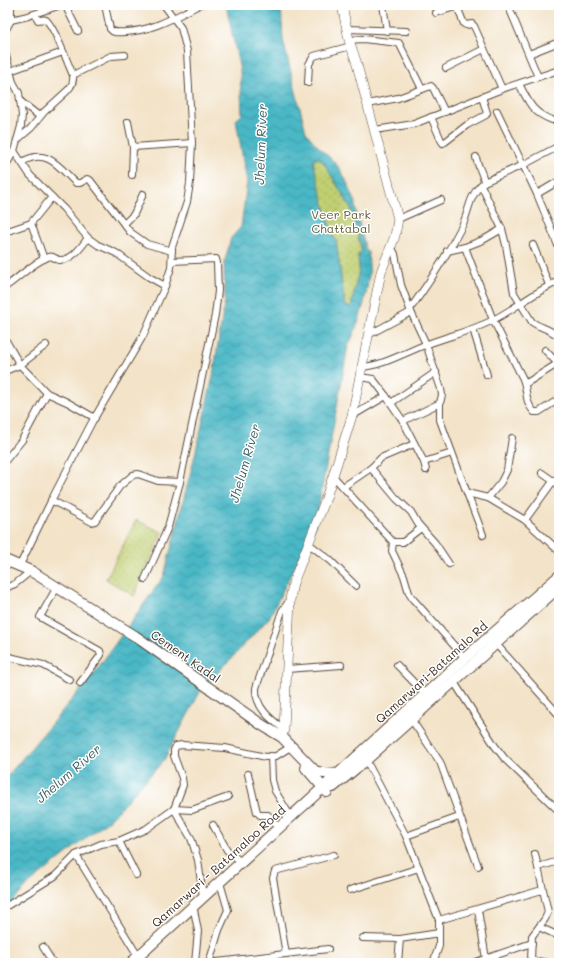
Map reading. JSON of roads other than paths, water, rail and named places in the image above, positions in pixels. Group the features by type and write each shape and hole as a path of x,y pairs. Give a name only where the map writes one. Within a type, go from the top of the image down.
{"main road":[{"path":"5,552 20,565"},
{"path":"5,560 20,565"},
{"name":"Cement Kadal","path":"20,565 134,636 262,725 288,741"},
{"name":"Qamarwari-Batamalo Rd","path":"324,790 338,774 425,694 559,576"},
{"path":"288,741 324,790 366,760 559,587"},
{"path":"288,741 315,771 338,774"},
{"name":"Qamarwari - Batamaloo Road","path":"136,961 290,817 324,790"},
{"name":"Qamarwari - Batamaloo Road","path":"136,961 222,886 324,790"}],"street":[{"path":"5,31 11,20 11,5"},
{"path":"11,20 61,5"},
{"path":"65,5 78,31"},
{"path":"105,5 110,30 114,33 141,30 174,18 199,5"},
{"path":"20,565 51,500 95,418 143,336 165,286 172,261 172,251 176,233 186,202 191,171 192,143 188,51 181,28 164,5"},
{"path":"5,907 55,876 76,855 101,844 119,842 146,829 174,809 183,785 174,756 176,746 182,745 225,748 266,757 276,756 288,741 287,669 290,600 294,583 333,476 352,416 370,334 381,272 395,236 398,219 375,130 350,43 342,5"},
{"path":"383,5 387,31"},
{"path":"508,5 538,77"},
{"path":"436,9 459,6 458,9 465,25 473,25 502,89"},
{"path":"17,140 31,128 39,116 71,88 73,83 73,75 48,21 44,19 38,20 35,14"},
{"path":"347,29 406,31"},
{"path":"308,83 309,64 314,56 363,39 399,43 422,89"},
{"path":"529,54 559,42"},
{"path":"446,68 484,49"},
{"path":"5,52 10,71 19,93 22,115 21,126 14,151 5,167"},
{"path":"10,71 63,52"},
{"path":"73,75 111,56 125,55"},
{"path":"375,130 401,127 445,112 502,89 559,70"},
{"path":"519,84 532,108 537,113 552,120"},
{"path":"367,104 398,98 432,86 445,112"},
{"path":"431,117 443,143 467,125 486,115 487,113 482,97"},
{"path":"20,101 39,116"},
{"path":"497,111 537,194 559,248"},
{"path":"128,122 132,147 132,175"},
{"path":"132,147 192,143"},
{"path":"370,334 410,311 430,281 462,226 473,192 482,184 559,146"},
{"path":"14,151 30,175 76,222 88,238 98,245 116,253 149,277 165,286"},
{"path":"22,162 34,156 44,157 58,165 76,183 80,183 87,179 90,180 130,232 147,244 172,251"},
{"path":"476,157 477,166 484,178 482,184 502,229 506,245 512,287 520,304 532,322 536,326 549,329 559,336"},
{"path":"537,194 559,181"},
{"path":"124,224 134,214 143,194"},
{"path":"5,232 31,223 52,197"},
{"path":"398,219 441,200"},
{"path":"31,223 44,259"},
{"path":"448,251 465,247 483,240 502,229"},
{"path":"5,287 44,259 51,256 59,260 70,257 78,252 88,238"},
{"path":"361,372 426,344 473,329 493,320 556,284 533,245"},
{"path":"391,246 395,254 401,286 410,311 426,344 442,393 440,403 440,420 483,535"},
{"path":"465,247 493,320 525,384 526,397 534,412 539,412 559,400"},
{"path":"145,580 168,527 180,482 216,315 218,264 216,260 172,261"},
{"path":"473,329 487,375"},
{"path":"5,339 20,365 47,393 67,402 95,418"},
{"path":"5,371 20,365 46,345"},
{"path":"525,384 558,364 545,350"},
{"path":"361,372 373,380 403,421 424,462 426,470"},
{"path":"391,403 436,372"},
{"path":"5,461 22,440 47,393"},
{"path":"352,416 386,396"},
{"path":"403,421 440,403"},
{"path":"488,498 501,482 507,470 512,438"},
{"path":"342,487 371,468 384,456 414,444"},
{"path":"424,462 452,453"},
{"path":"371,468 396,498 411,512 421,528 435,543 449,564"},
{"path":"525,520 556,482 542,473"},
{"path":"51,500 92,522 95,521 120,486 133,475 138,474 158,481 180,482"},
{"path":"333,476 393,542 403,542 421,528"},
{"path":"467,493 488,498 525,520 559,552"},
{"path":"393,542 392,551 404,576 412,598 465,658"},
{"path":"309,544 330,560 356,586"},
{"path":"5,588 16,584 31,571"},
{"path":"56,587 40,617 100,651 101,655 80,683"},
{"path":"288,741 257,702 256,688 282,611 290,600"},
{"path":"496,644 559,715"},
{"path":"5,656 44,665 70,680"},
{"path":"287,669 341,665"},
{"path":"397,665 425,694"},
{"path":"454,682 505,759 559,811"},
{"path":"411,719 440,762 478,866"},
{"path":"271,756 272,780 275,791 290,817"},
{"path":"366,760 406,836 439,920 439,946 433,963"},
{"path":"248,774 257,812 260,815 268,815 279,828"},
{"path":"174,809 192,810 228,797"},
{"path":"174,809 191,838 198,860 203,897"},
{"path":"406,836 459,817"},
{"path":"213,824 227,850 241,862"},
{"path":"119,842 136,875"},
{"path":"535,854 548,912 545,919 532,936 531,961 548,963"},
{"path":"76,855 136,961"},
{"path":"286,954 273,874 280,868 334,855"},
{"path":"538,867 559,861"},
{"path":"350,890 419,868"},
{"path":"222,886 228,910 219,930 209,963 328,949"},
{"path":"439,920 478,910 542,890"},
{"path":"194,910 198,931 195,963"},
{"path":"478,910 486,959"},
{"path":"539,927 559,936"},
{"path":"363,938 400,939 439,933"},
{"path":"398,963 400,939"},
{"path":"473,963 532,943"},
{"path":"43,947 50,963"}],"water":[{"name":"Jhelum River","path":"226,5 281,5 283,40 306,132 309,137 336,164 345,178 356,203 355,206 366,251 368,252 369,271 366,292 359,320 348,346 315,526 269,618 200,692 164,760 111,818 30,883 5,910 5,779 95,672 164,576 195,455 213,376 225,299 224,264 231,238 241,227 247,182 236,120 242,115 240,70","holes":["318,158 322,160 351,208 362,252 358,254 359,270 351,307 345,306 336,240 332,234 313,161"]}],"park label":[{"name":"Veer Park Chattabal","path":"341,221"}]}
